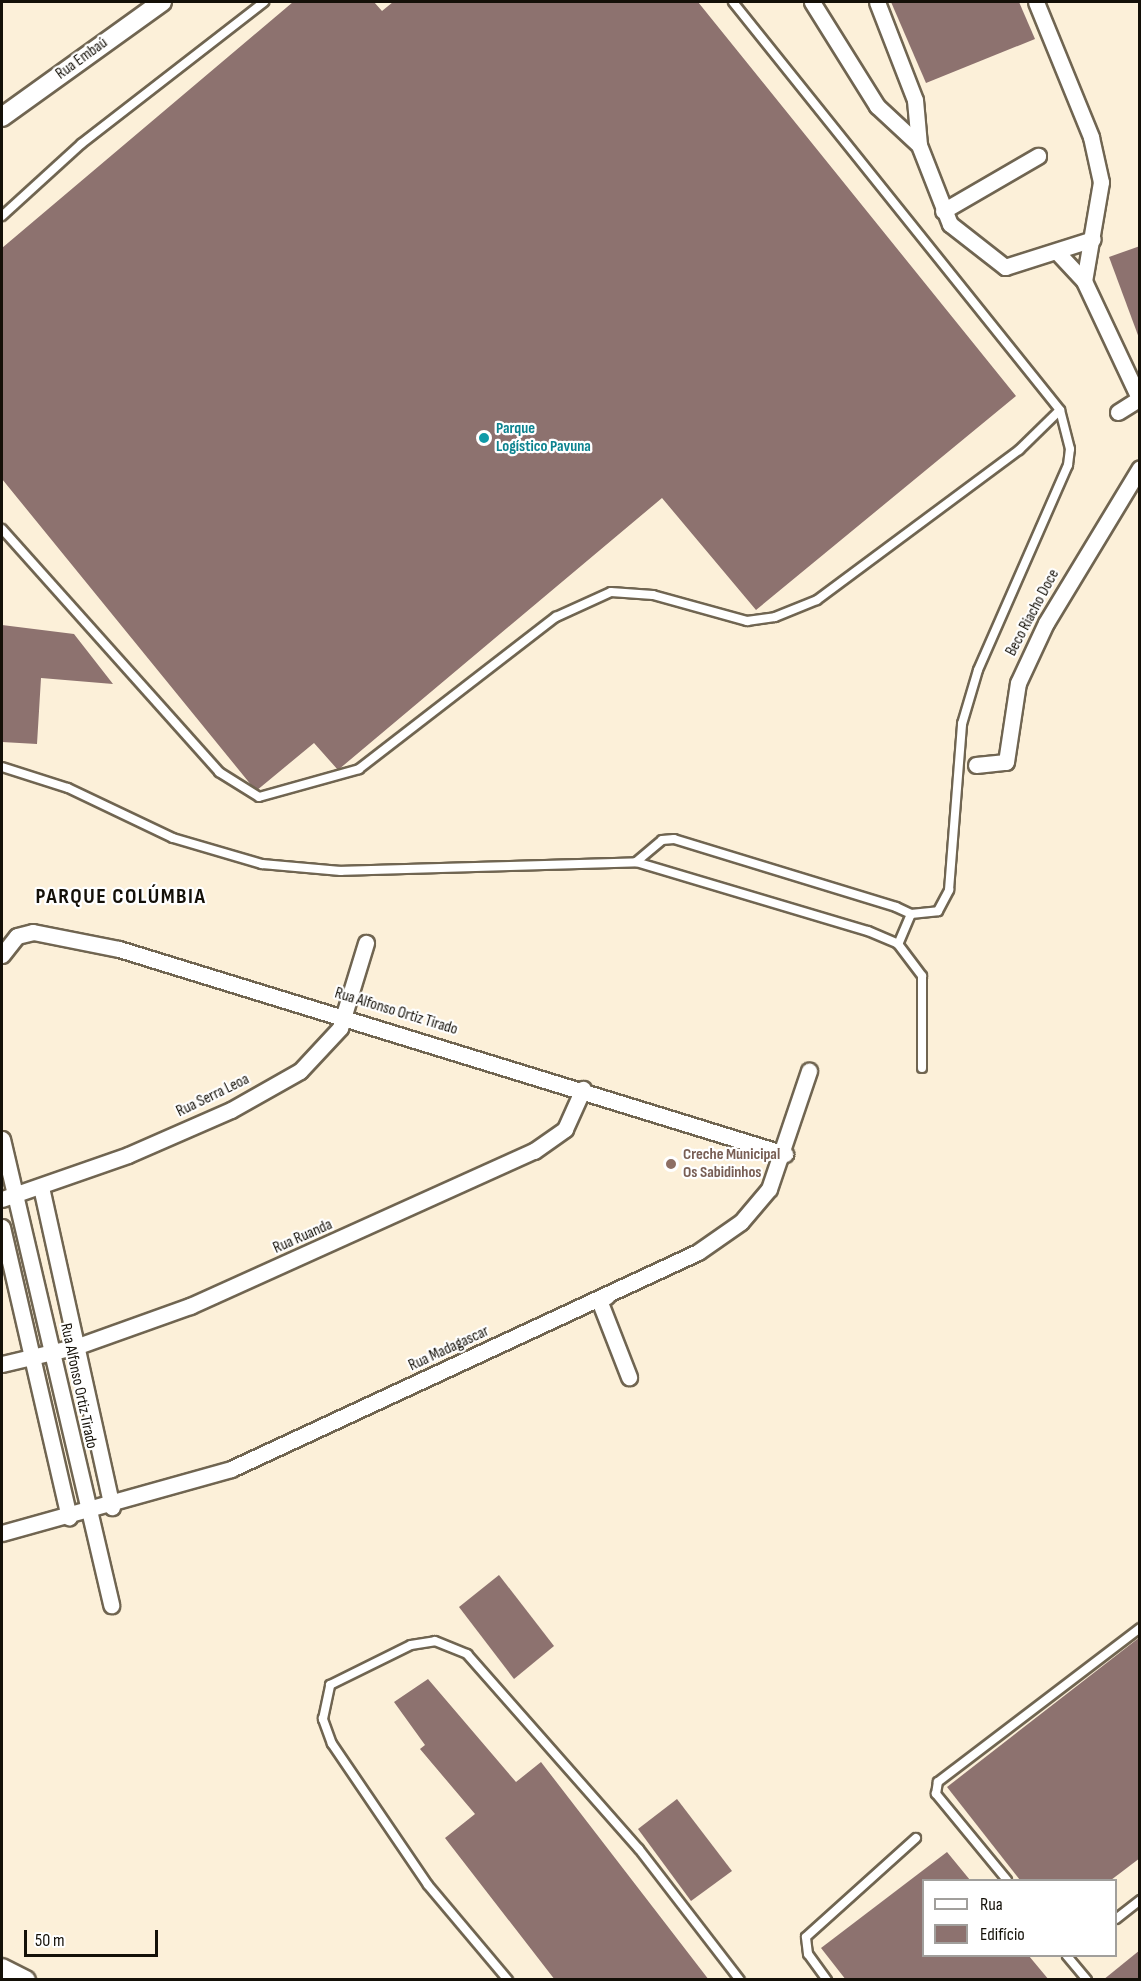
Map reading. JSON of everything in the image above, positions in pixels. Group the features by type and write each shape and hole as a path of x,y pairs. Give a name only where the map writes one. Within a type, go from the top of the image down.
{"street":[{"name":"Rua Embaú","path":"2,117 162,2"},
{"path":"812,2 877,106 920,145"},
{"path":"877,2 915,100 920,145 943,211 995,264 1016,266 1093,239"},
{"path":"1036,2 1091,137 1101,182 1084,281"},
{"path":"943,211 1038,156"},
{"path":"1057,252 1084,281 1139,398 1118,412"},
{"name":"Beco Riacho Doce","path":"976,765 1006,762 1018,683 1046,623 1140,468"},
{"name":"Rua Alfonso Ortiz Tirado","path":"2,955 17,936 51,934 344,1014 785,1154"},
{"name":"Rua Serra Leoa","path":"9,1197 128,1155 266,1091 300,1071 328,1044 344,1014 366,943"},
{"name":"Rua Madagascar","path":"2,1533 112,1507 231,1469 698,1252 741,1222 769,1189 785,1154 809,1071"},
{"name":"Rua Ruanda","path":"2,1364 78,1346 190,1306 534,1151 565,1129 583,1089"},
{"name":"Rua Alfonso Ortiz Tirado","path":"2,1139 9,1197 53,1351 87,1512 111,1605"},
{"name":"Rua Alfonso Ortiz Tirado","path":"41,1187 112,1507"},
{"path":"2,1227 69,1516"},
{"path":"603,1298 629,1377"},
{"path":"2,1968 26,1980"}],"lane":[{"path":"2,216 108,122 264,2"},
{"path":"636,862 662,840 674,839 911,914 938,911 949,890 962,724 982,660 1068,465 1070,449 1060,410 733,2"},
{"path":"2,529 219,772 259,797 359,769 556,617 610,592 653,595 747,621 776,617 817,600 1019,450 1060,410"},
{"path":"2,767 68,788 173,838 262,864 341,871 636,862 898,944 922,976 922,1068"},
{"path":"898,944 911,914"},
{"path":"1005,1879 936,1794 938,1782 1140,1628"},
{"path":"508,1980 428,1885 332,1744 323,1719 330,1685 411,1645 435,1641 467,1654 639,1849 740,1980"},
{"path":"827,1980 808,1953 806,1937 916,1838"},
{"path":"1117,1918 1140,1900"},
{"path":"1069,1957 1087,1980"}],"building":[{"name":"Parque Logístico Pavuna","path":"293,2 374,2 382,11 393,2 698,2 1016,396 756,610 662,498 338,770 314,743 256,791 2,479 2,248"},
{"path":"891,2 1019,2 1035,39 926,83"},
{"path":"1140,246 1140,338 1139,338 1109,257"},
{"path":"2,625 74,634 113,684 41,678 37,744 2,742"},
{"path":"499,1575 554,1646 514,1679 459,1607"},
{"path":"1140,1637 1140,1858 1112,1879 1019,1879 947,1787"},
{"path":"428,1679 516,1782 541,1762 709,1980 555,1980 445,1838 475,1814 420,1749 425,1745 394,1702"},
{"path":"677,1799 732,1871 691,1901 638,1829"},
{"path":"947,1852 969,1879 922,1879 922,1957 1030,1957 1049,1980 846,1980 821,1948"},
{"path":"1140,1950 1140,1980 1103,1980"}],"place":[{"name":"Parque Logístico Pavuna","path":"484,438"},
{"name":"Creche Municipal Os Sabidinhos","path":"671,1164"}],"district":[{"name":"PARQUE COLÚMBIA","path":"121,897"}]}
